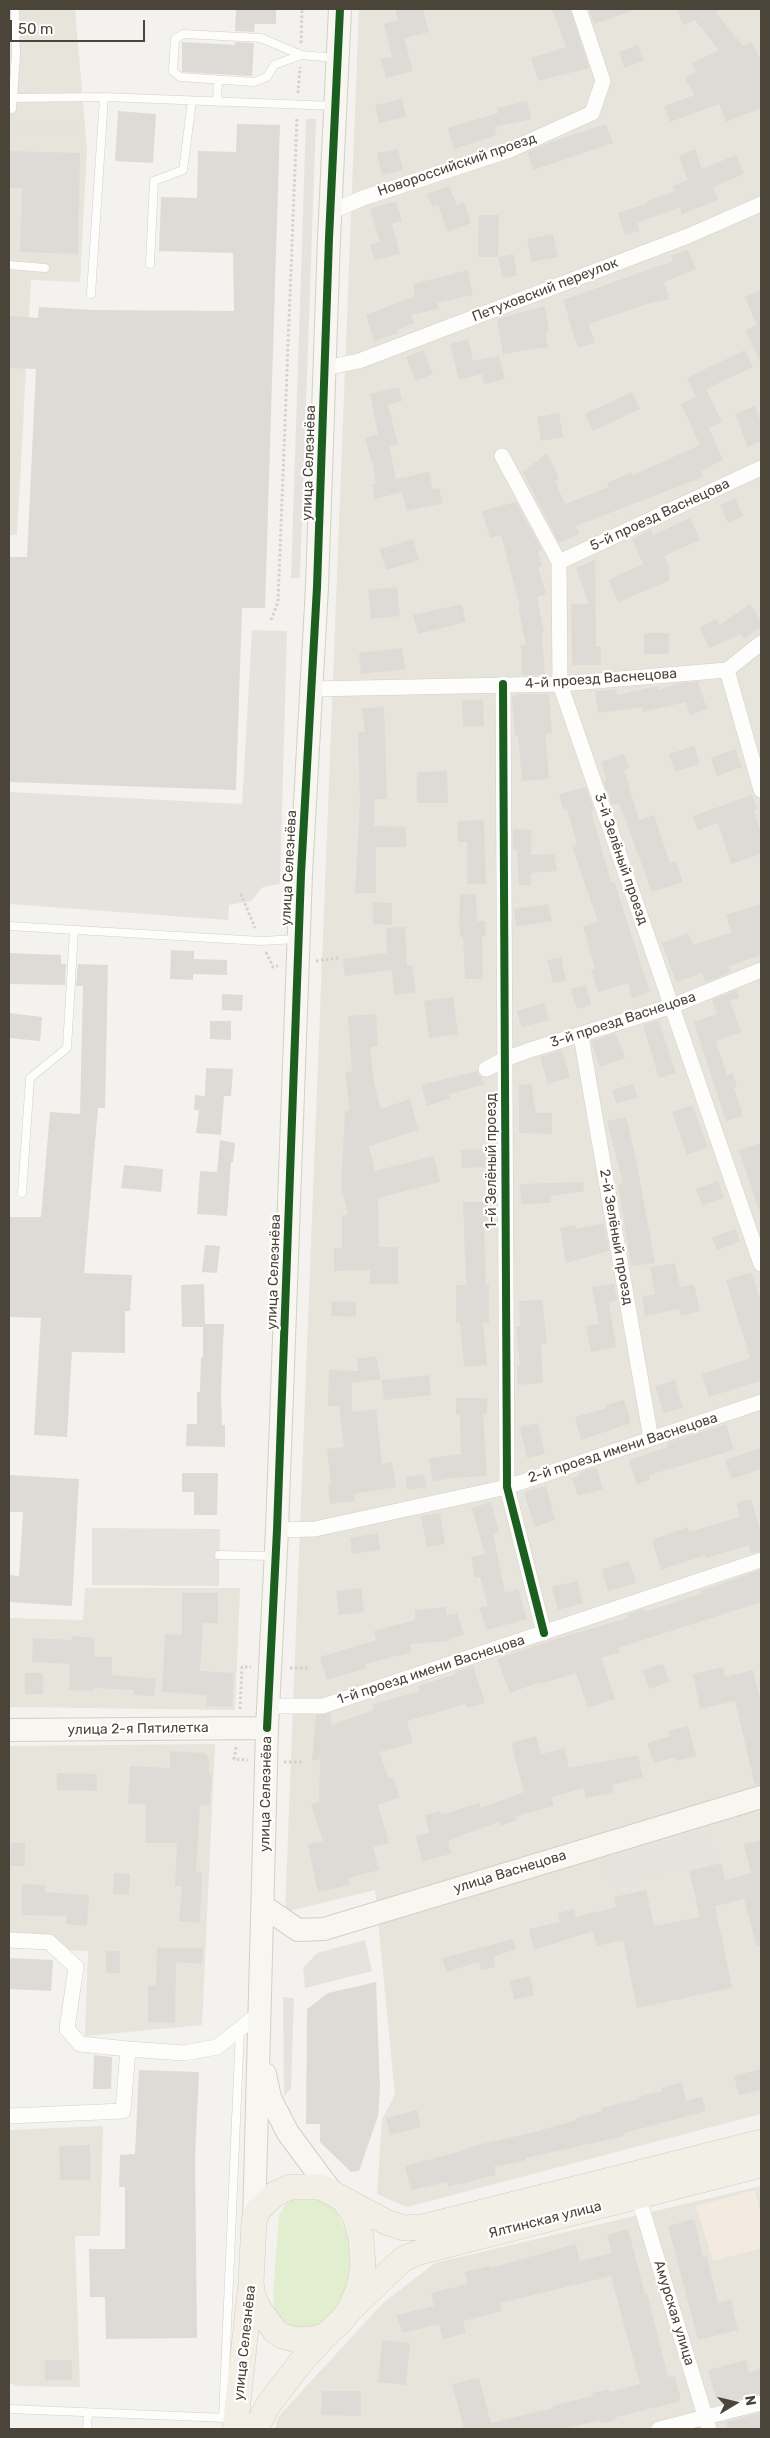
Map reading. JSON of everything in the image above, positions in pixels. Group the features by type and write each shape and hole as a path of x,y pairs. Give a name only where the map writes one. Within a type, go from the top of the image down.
{"main road":[{"name":"Ялтинская улица","path":"337,2195 386,2222 404,2228 422,2227 761,2142"},
{"name":"Ялтинская улица","path":"349,2312 403,2259 420,2252 761,2165"},
{"path":"242,2225 275,2194 291,2187 321,2187 337,2195 355,2216 361,2238 363,2265 359,2288 349,2312 326,2335 312,2339 297,2340 282,2336 275,2331 259,2308 253,2296 251,2283"},
{"name":"улица Селезнёва","path":"242,2225 252,2257 244,2422"},
{"name":"улица Селезнёва","path":"244,2422 268,2404 302,2361 326,2335"}],"street":[{"name":"улица Селезнёва","path":"242,2225 259,2051 268,1717 276,1556 298,939 311,689 340,9"},
{"name":"Новороссийский проезд","path":"330,212 363,198 510,150 592,113 603,81 579,9"},
{"name":"Петуховский переулок","path":"325,368 359,361 688,236 761,204"},
{"name":"3-й Зелёный проезд","path":"502,456 559,562 560,684 761,1264"},
{"name":"5-й проезд Васнецова","path":"559,562 761,468"},
{"path":"761,643 727,670 761,790"},
{"name":"4-й проезд Васнецова","path":"311,689 560,684 727,670"},
{"name":"1-й Зелёный проезд","path":"503,684 507,1487 544,1633"},
{"name":"3-й проезд Васнецова","path":"486,1069 504,1059 672,1006 761,970"},
{"name":"2-й Зелёный проезд","path":"581,1036 651,1439"},
{"name":"2-й проезд имени Васнецова","path":"277,1530 315,1529 507,1487 761,1402"},
{"name":"1-й проезд имени Васнецова","path":"268,1717 323,1706 761,1560"},
{"name":"улица 2-я Пятилетка","path":"9,1730 268,1717"},
{"name":"улица Васнецова","path":"264,1906 298,1930 324,1928 761,1797"},
{"path":"9,1940 49,1942 76,1968 67,2029 80,2044 184,2053 218,2047 260,2013"},
{"path":"9,2116 123,2112 128,2049"},
{"name":"улица Селезнёва","path":"259,2051 270,2098 288,2132 337,2195"},
{"name":"Амурская улица","path":"638,2196 707,2424"},
{"path":"659,2429 707,2424 761,2403"}],"lane":[{"path":"9,108 12,108 11,98 16,54 15,9"},
{"path":"301,55 274,65 267,77 254,82 180,77 173,71 175,39 183,34 262,38 301,55 338,58"},
{"path":"217,102 218,80"},
{"path":"11,98 104,97 336,106"},
{"path":"91,294 104,97"},
{"path":"150,264 154,181 183,170 192,101"},
{"path":"9,265 45,268"},
{"path":"9,926 261,941 298,939"},
{"path":"22,1193 30,1078 67,1048 74,930"},
{"path":"219,1555 276,1556"},
{"path":"9,2408 244,2422 240,2029"},
{"path":"87,2429 88,2413"}],"path":[{"path":"271,620 278,602 302,9"}],"shaded area":[{"path":"9,9 75,9 87,150 80,282 31,280 17,535 9,535"},
{"path":"359,9 761,9 761,2114 407,2207 377,2194 382,2119 395,2095 375,1890 285,1912"},
{"path":"306,119 316,119 300,578 291,578"},
{"path":"9,122 81,125 81,133 9,130"},
{"path":"252,630 287,631 280,884 263,887 251,901 229,905 228,920 9,904 9,792 242,804"},
{"path":"92,1528 220,1529 219,1586 92,1585"},
{"path":"85,1588 240,1588 235,1710 9,1707 9,1618 83,1620"},
{"path":"215,1744 202,2025 85,2036 88,1951 9,1948 9,1746"},
{"path":"708,1830 716,1859 609,1890 601,1862"},
{"path":"365,1940 372,1971 305,1988 303,1968 317,1953"},
{"path":"283,1997 294,1998 291,2088 284,2097"},
{"path":"103,2126 100,2236 75,2236 80,2387 16,2386 9,2382 9,2130"},
{"path":"761,2186 761,2429 275,2429 278,2417 383,2303 435,2263"},
{"path":"755,2190 761,2216 761,2248 713,2261 696,2206"}],"green space":[{"path":"312,2194 335,2207 348,2237 351,2265 347,2286 334,2311 311,2330 291,2326 280,2319 275,2310 273,2295 279,2216 285,2205 295,2198"}],"building":[{"path":"236,9 276,9 276,24 255,24 254,32 235,31"},
{"path":"395,9 423,9 429,32 404,38 413,71 386,78 381,59 392,57 384,24 398,20"},
{"path":"552,9 570,9 589,68 538,81 531,58 566,47"},
{"path":"589,9 632,9 633,11 594,24"},
{"path":"677,9 722,9 716,12 743,46 751,42 761,60 761,108 726,122 719,104 670,122 664,106 695,95 685,79 696,70 692,63 719,50 695,20 683,25"},
{"path":"182,42 235,45 235,42 254,43 252,76 182,72"},
{"path":"638,45 643,61 624,68 619,52"},
{"path":"402,99 406,117 379,123 375,105"},
{"path":"527,101 531,119 494,127 497,135 454,149 448,128 498,113 497,108"},
{"path":"118,111 156,114 153,163 115,161"},
{"path":"237,124 280,125 265,608 242,608 236,790 9,782 9,557 27,557 36,369 9,368 9,316 38,318 39,307 93,310 234,311 233,253 159,251 161,197 197,198 198,151 236,152"},
{"path":"606,124 613,143 533,170 528,152 551,142"},
{"path":"398,149 403,170 382,175 377,153"},
{"path":"695,149 702,169 736,155 744,174 713,187 718,200 682,214 680,207 637,223 640,231 625,235 618,213 646,204 646,202 674,191 672,186 688,180 679,156"},
{"path":"9,151 80,153 78,254 20,252 22,188 9,188"},
{"path":"449,186 457,205 464,202 471,223 448,232 438,205 433,207 427,194"},
{"path":"396,201 402,221 392,224 400,254 374,260 370,245 380,242 370,209"},
{"path":"479,215 499,215 498,257 478,257"},
{"path":"553,234 558,257 532,262 527,239"},
{"path":"688,250 696,269 664,282 669,299 647,304 589,324 595,343 578,348 563,300 673,261 671,256"},
{"path":"513,254 517,275 503,278 498,257"},
{"path":"468,270 473,295 437,303 439,309 411,315 414,323 397,330 398,333 374,341 366,315 415,296 413,284"},
{"path":"761,290 761,363 745,330 757,325 745,297"},
{"path":"545,306 549,331 545,332 548,347 503,354 497,319"},
{"path":"468,339 473,361 499,356 505,379 484,384 482,374 459,380 450,344"},
{"path":"423,350 433,374 416,381 406,357"},
{"path":"745,350 753,367 706,389 722,422 709,428 723,460 701,471 703,477 576,526 579,534 559,543 523,472 547,453 559,478 555,481 565,504 609,487 607,483 632,472 633,475 700,445 681,404 696,397 687,378"},
{"path":"399,387 402,401 388,405 398,444 389,446 396,479 429,472 433,490 439,488 443,503 407,511 402,492 375,499 372,484 376,484 365,438 378,434 370,394"},
{"path":"632,392 640,409 593,431 585,414"},
{"path":"755,406 761,423 761,441 748,447 735,414"},
{"path":"559,413 563,437 541,441 537,417"},
{"path":"735,498 743,516 728,523 720,505"},
{"path":"516,502 542,550 538,552 542,566 538,567 546,594 537,597 544,632 542,633 545,675 522,675 521,645 526,645 518,607 520,607 501,535 490,538 482,511"},
{"path":"690,518 700,540 664,556 669,567 669,581 618,602 608,580 643,564 632,539 650,530 653,535"},
{"path":"413,539 419,560 386,570 380,549"},
{"path":"595,560 596,647 601,647 601,665 572,665 571,604 589,604 576,568"},
{"path":"397,587 400,616 371,619 368,590"},
{"path":"462,604 466,622 418,634 413,615"},
{"path":"750,604 761,621 761,627 744,639 741,634 709,648 700,627 716,619 719,625"},
{"path":"644,633 669,633 669,654 644,654"},
{"path":"402,648 405,669 361,674 359,653"},
{"path":"698,682 707,709 690,715 686,702 643,712 642,707 598,713 595,691 616,689 617,695 658,686 659,690 679,683"},
{"path":"549,694 552,733 545,734 549,779 522,781 518,736 515,736 512,696"},
{"path":"462,700 483,700 484,726 463,727"},
{"path":"384,706 387,799 375,799 374,826 406,827 406,847 376,847 376,893 355,893 360,801 358,732 365,732 362,709"},
{"path":"694,746 700,764 675,772 669,754"},
{"path":"735,749 742,767 717,776 711,758"},
{"path":"624,754 629,768 624,770 639,820 654,815 670,863 676,861 683,882 652,892 619,803 612,805 604,782 607,780 601,762"},
{"path":"447,771 448,803 417,803 417,772"},
{"path":"586,787 594,810 591,811 611,882 614,881 650,992 632,998 628,983 598,992 591,970 595,969 583,926 598,922 572,846 577,844 567,809 563,810 559,794"},
{"path":"752,795 757,809 754,810 761,834 761,854 731,864 718,823 698,830 693,816"},
{"path":"484,820 486,884 467,884 467,842 458,842 457,821"},
{"path":"513,829 531,830 531,855 554,854 557,871 531,873 531,885 519,885 517,850 513,850"},
{"path":"476,894 477,921 485,921 486,936 482,936 483,979 465,979 463,937 460,937 459,922 460,895"},
{"path":"373,902 392,903 392,925 373,924"},
{"path":"548,904 552,921 516,927 514,909"},
{"path":"761,904 761,955 729,966 731,972 705,982 702,973 676,982 662,943 688,933 693,945 732,932 726,915"},
{"path":"405,927 407,965 412,965 416,992 394,995 392,970 345,976 343,959 387,953 386,928"},
{"path":"171,950 194,951 194,959 227,960 227,975 193,974 193,980 170,979"},
{"path":"9,953 61,955 61,964 66,964 65,985 9,984"},
{"path":"561,957 566,980 553,983 547,960"},
{"path":"78,964 108,965 105,1108 98,1108 84,1273 132,1275 130,1311 125,1311 125,1353 72,1352 67,1437 34,1435 41,1318 9,1317 9,1217 41,1217 50,1112 80,1114 83,986 76,986"},
{"path":"586,985 591,1005 577,1009 571,989"},
{"path":"737,990 739,998 730,1001 741,1032 716,1041 727,1075 733,1073 737,1087 734,1088 743,1116 726,1121 694,1022 717,1014 712,1000"},
{"path":"222,994 243,995 242,1011 222,1010"},
{"path":"453,997 458,1034 429,1038 424,1001"},
{"path":"544,1003 549,1020 522,1027 517,1011"},
{"path":"9,1013 42,1017 40,1041 9,1038"},
{"path":"376,1014 378,1046 370,1047 374,1084 381,1109 410,1099 418,1130 369,1146 375,1171 434,1156 440,1182 378,1198 379,1247 398,1247 398,1284 370,1284 370,1270 334,1271 334,1248 342,1248 342,1215 348,1215 341,1186 345,1112 350,1110 345,1072 352,1071 348,1016"},
{"path":"210,1021 231,1021 231,1040 210,1039"},
{"path":"659,1021 676,1073 659,1078 643,1025"},
{"path":"616,1033 625,1058 600,1067 591,1041"},
{"path":"562,1050 570,1077 548,1084 540,1057"},
{"path":"206,1068 233,1069 231,1096 224,1096 221,1135 196,1133 199,1110 194,1110 195,1095 205,1096"},
{"path":"477,1071 485,1084 449,1094 451,1098 427,1106 421,1085"},
{"path":"531,1084 536,1113 552,1113 552,1134 519,1133 519,1085"},
{"path":"633,1084 638,1098 616,1103 612,1090"},
{"path":"692,1105 708,1147 687,1155 672,1112"},
{"path":"626,1117 636,1159 655,1263 631,1266 618,1184 623,1183 607,1121"},
{"path":"220,1140 235,1143 233,1162 231,1162 227,1216 197,1214 200,1171 217,1172"},
{"path":"761,1143 761,1210 759,1210 739,1150"},
{"path":"488,1149 489,1167 462,1168 461,1150"},
{"path":"124,1165 163,1169 161,1192 121,1188"},
{"path":"718,1181 724,1198 702,1205 696,1189"},
{"path":"583,1182 584,1191 551,1196 551,1203 521,1204 520,1184"},
{"path":"463,1202 488,1202 488,1223 484,1223 486,1285 489,1285 489,1323 483,1323 487,1365 464,1367 460,1323 456,1323 456,1285 466,1285"},
{"path":"604,1223 609,1251 566,1263 560,1228 575,1225 576,1229"},
{"path":"736,1229 740,1242 717,1250 712,1237"},
{"path":"205,1245 220,1246 217,1273 202,1272"},
{"path":"675,1263 680,1287 694,1284 700,1311 681,1316 679,1309 645,1316 642,1296 655,1294 650,1267"},
{"path":"751,1272 761,1303 761,1384 759,1381 709,1397 702,1374 750,1358 726,1280"},
{"path":"614,1283 617,1300 609,1302 616,1347 591,1352 586,1326 599,1324 592,1287"},
{"path":"204,1284 205,1324 224,1324 221,1392 222,1425 225,1425 225,1447 186,1446 187,1424 197,1424 197,1392 200,1392 203,1327 182,1327 181,1285"},
{"path":"542,1300 547,1343 541,1344 543,1383 518,1385 517,1365 520,1365 516,1327 520,1327 519,1301"},
{"path":"332,1301 356,1302 356,1317 331,1316"},
{"path":"376,1356 381,1379 352,1383 352,1412 376,1409 382,1464 392,1462 396,1487 354,1494 355,1501 330,1504 328,1485 331,1484 327,1449 344,1447 339,1406 328,1406 329,1370 359,1371 357,1359"},
{"path":"429,1375 431,1395 384,1400 382,1380"},
{"path":"675,1380 683,1408 664,1413 655,1386"},
{"path":"456,1398 487,1398 487,1414 483,1414 487,1476 451,1478 433,1482 429,1458 461,1454 460,1415 456,1415"},
{"path":"624,1400 631,1423 581,1440 575,1417 607,1408 606,1405"},
{"path":"538,1423 545,1454 527,1458 520,1427"},
{"path":"726,1424 734,1450 649,1475 650,1480 637,1484 629,1460 668,1447 667,1443"},
{"path":"761,1448 761,1469 732,1479 725,1460"},
{"path":"596,1467 603,1489 578,1496 572,1478 579,1476 579,1473"},
{"path":"182,1473 218,1473 217,1515 194,1515 194,1492 182,1492"},
{"path":"424,1474 427,1487 407,1490 405,1477"},
{"path":"9,1475 79,1479 72,1606 9,1602 9,1575 19,1576 23,1512 9,1512"},
{"path":"546,1486 555,1520 535,1527 524,1492"},
{"path":"751,1499 761,1534 761,1551 751,1553 749,1545 706,1558 705,1555 661,1570 652,1540 688,1527 689,1532 740,1517 736,1503"},
{"path":"491,1502 499,1532 493,1534 505,1593 518,1589 527,1619 487,1630 479,1608 488,1606 480,1577 475,1578 471,1557 485,1554 472,1508"},
{"path":"440,1513 445,1544 427,1547 421,1516"},
{"path":"378,1533 380,1550 352,1554 350,1538"},
{"path":"629,1561 636,1583 608,1591 602,1569"},
{"path":"761,1570 761,1602 618,1648 620,1652 601,1658 615,1699 588,1708 576,1673 541,1684 540,1682 510,1693 497,1659 549,1641 628,1618 627,1615 644,1609 645,1612 701,1594 700,1591"},
{"path":"577,1581 583,1603 558,1610 552,1587"},
{"path":"361,1588 364,1612 339,1615 336,1591"},
{"path":"182,1593 218,1593 218,1623 203,1623 200,1671 234,1673 232,1707 206,1706 207,1695 162,1692 165,1634 182,1635"},
{"path":"446,1607 447,1615 457,1613 464,1635 449,1639 450,1641 410,1644 412,1652 365,1664 366,1668 327,1680 320,1657 376,1640 374,1631 415,1620 415,1610"},
{"path":"72,1636 95,1638 94,1657 112,1657 112,1675 156,1679 154,1696 134,1695 134,1690 93,1688 93,1691 69,1690 70,1664 32,1662 33,1638 71,1640"},
{"path":"663,1664 669,1682 649,1689 643,1670"},
{"path":"473,1666 485,1703 467,1708 465,1704 407,1721 413,1743 379,1752 389,1779 393,1777 400,1797 378,1805 389,1843 373,1847 379,1870 348,1878 350,1885 318,1892 308,1844 323,1841 311,1805 319,1802 320,1759 312,1761 316,1715 331,1713 331,1725 374,1710 373,1704 420,1691 418,1686 456,1674 455,1672"},
{"path":"723,1667 725,1677 753,1670 761,1705 761,1784 755,1785 735,1701 700,1709 693,1674"},
{"path":"25,1673 43,1673 43,1694 25,1694"},
{"path":"688,1726 696,1756 676,1761 675,1757 654,1763 647,1743 670,1736 668,1731"},
{"path":"536,1736 541,1754 564,1748 569,1768 638,1755 643,1777 612,1785 614,1792 586,1798 584,1788 552,1797 554,1806 516,1816 517,1820 500,1826 499,1822 448,1841 451,1854 422,1861 416,1836 429,1833 425,1815 440,1811 441,1815 479,1803 481,1808 524,1792 511,1743"},
{"path":"170,1751 204,1753 209,1759 209,1774 212,1775 209,1806 200,1805 196,1871 202,1872 200,1923 179,1921 182,1886 175,1886 177,1843 145,1843 146,1804 128,1804 130,1766 170,1768"},
{"path":"57,1773 97,1774 97,1791 57,1790"},
{"path":"761,1840 761,1946 757,1947 744,1899 715,1906 732,1988 637,2008 623,1940 597,1946 593,1931 534,1950 529,1929 560,1922 558,1913 574,1909 576,1917 616,1907 614,1897 646,1890 654,1926 700,1917 689,1871 721,1863 725,1880 751,1873 744,1844"},
{"path":"11,1843 25,1843 25,1866 10,1866"},
{"path":"114,1873 130,1874 129,1895 113,1894"},
{"path":"22,1884 45,1885 45,1892 89,1895 87,1926 66,1924 67,1916 21,1915"},
{"path":"513,1939 516,1949 493,1957 496,1967 481,1970 479,1962 446,1972 442,1958"},
{"path":"157,1948 203,1948 202,1964 176,1962 175,2023 148,2022 148,1985 156,1985"},
{"path":"106,1951 120,1951 120,1973 106,1973"},
{"path":"9,1958 53,1960 51,1991 9,1989"},
{"path":"530,1976 534,1995 514,2000 510,1981"},
{"path":"376,1982 380,2087 378,2116 359,2171 351,2172 320,2142 320,2124 306,2124 307,2009 328,1993"},
{"path":"94,2055 112,2057 111,2089 93,2089"},
{"path":"761,2069 761,2090 739,2095 734,2076"},
{"path":"139,2070 199,2072 195,2157 197,2338 106,2339 105,2297 90,2297 89,2249 125,2249 125,2187 119,2187 120,2155 135,2154"},
{"path":"682,2082 686,2101 702,2097 706,2111 624,2133 625,2136 494,2167 496,2175 448,2187 447,2182 411,2190 405,2166 469,2149 469,2147 535,2132 576,2120 575,2118 602,2111 601,2108 639,2099 638,2097 662,2091 661,2088"},
{"path":"417,2110 421,2127 390,2135 386,2118"},
{"path":"90,2145 91,2180 60,2180 59,2146"},
{"path":"694,2219 703,2257 707,2256 718,2303 731,2300 738,2330 698,2340 668,2226"},
{"path":"628,2229 645,2294 647,2293 668,2377 675,2376 681,2401 616,2417 617,2419 601,2424 600,2420 563,2429 464,2429 452,2384 479,2378 491,2423 553,2408 552,2406 593,2396 592,2393 609,2389 609,2392 640,2384 611,2276 500,2303 502,2311 463,2321 466,2333 443,2339 439,2324 402,2333 397,2315 434,2306 431,2293 468,2284 465,2272 490,2266 490,2268 576,2244 580,2261 612,2253 607,2235"},
{"path":"382,2340 410,2343 406,2385 378,2382"},
{"path":"45,2360 72,2360 72,2380 45,2380"},
{"path":"746,2360 749,2372 761,2369 761,2394 721,2404 719,2399 716,2399 708,2370"},
{"path":"322,2391 361,2391 361,2416 321,2415"},
{"path":"761,2413 761,2429 728,2429 726,2422"}],"cycle path":[{"path":"267,1728 277,1530 301,874 317,587 329,238 340,9"},
{"path":"503,684 507,1487 544,1633"}]}
